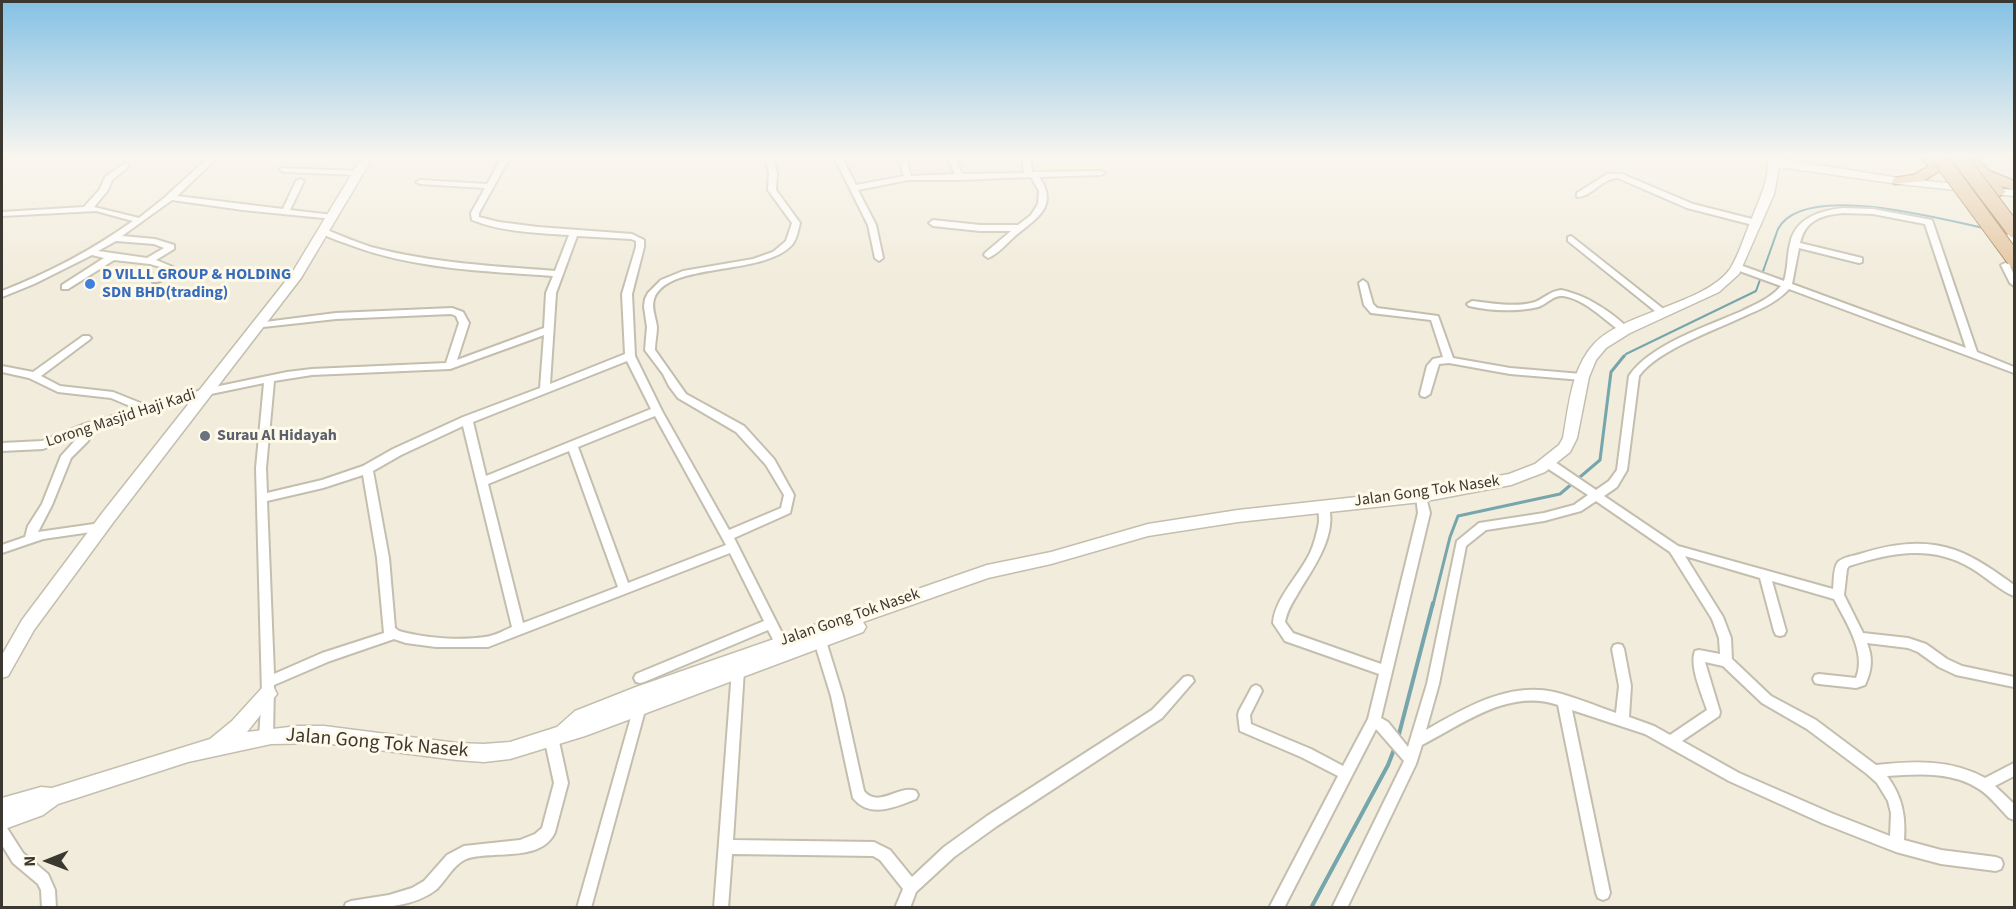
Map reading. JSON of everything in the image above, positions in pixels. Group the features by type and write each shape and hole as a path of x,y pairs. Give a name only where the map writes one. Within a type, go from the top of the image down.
{"main road":[{"path":"2,671 28,625 101,527 297,275 343,199"},
{"name":"Jalan Gong Tok Nasek","path":"2,823 36,808 52,797 212,748 266,737 341,737 418,748 483,753 512,750 557,734 585,728 641,692 987,572 1007,569 1149,530 1238,516 1421,496 1511,479 1548,463 1565,448 1570,438 1582,377 1601,345 1625,330 1714,289 1730,277 1757,223 1765,199"},
{"path":"1963,199 2014,261"},
{"path":"1993,199 2013,231"},
{"name":"Jalan Gong Tok Nasek","path":"641,692 738,670 990,579 1007,569"},
{"path":"769,658 781,643 803,647"},
{"path":"212,748 239,728 268,688"}],"street":[{"path":"87,209 96,199"},
{"path":"2,294 32,282 91,252 167,199"},
{"path":"186,199 333,217"},
{"path":"286,211 291,199"},
{"path":"481,199 474,213 477,219 489,223 574,234 632,237 639,240 640,247 627,294 630,356 781,643"},
{"path":"268,688 326,657 392,635 401,638 474,644 488,642 624,588 729,542 786,510 789,495 775,468 740,429 693,404 672,384 650,350 652,326 649,301 656,288 680,274 756,261 782,250 795,233 796,223 779,199"},
{"path":"860,199 872,225 879,258"},
{"path":"988,255 1038,214 1044,199"},
{"path":"1674,199 1690,206 1757,223"},
{"path":"1981,199 1994,217 2013,231"},
{"path":"1999,199 2013,231"},
{"path":"3,215 87,209 102,210 138,220"},
{"path":"1339,908 1418,741 1433,684 1461,544 1483,526 1563,513 1586,504 1617,479 1622,470 1634,376 1638,368 1686,340 1759,307 1778,295 1800,228 1815,216 1826,213 1859,212 1929,222 1973,354"},
{"path":"933,223 980,228 1021,228"},
{"path":"324,232 368,248 403,256 484,268 557,274"},
{"path":"545,388 551,294 574,234"},
{"path":"113,238 155,242 171,247 148,261"},
{"path":"1571,238 1663,313"},
{"path":"1794,244 1859,261"},
{"path":"91,252 111,258 148,261 169,267 166,273 156,280"},
{"path":"65,287 111,258"},
{"path":"2014,261 2005,265 2014,283"},
{"path":"1737,267 2014,370"},
{"path":"1363,283 1369,305 1374,311 1435,318 1449,360"},
{"path":"1472,304 1527,305 1543,302 1552,294 1564,294 1588,303 1625,330"},
{"path":"257,326 336,316 452,311 460,314 464,322 450,366"},
{"name":"Lorong Masjid Haji Kadi","path":"2,447 43,445 89,427 206,392 269,379 312,372 450,366 548,330"},
{"path":"34,376 86,338"},
{"path":"263,498 323,484 367,469 397,452 467,420 630,356"},
{"path":"1425,394 1432,366 1436,361 1449,360 1510,371 1582,377"},
{"path":"2,369 34,376 58,389 105,393 148,410"},
{"path":"266,737 268,688 261,468 269,379"},
{"path":"483,482 657,411"},
{"path":"467,420 519,631"},
{"path":"30,538 47,505 66,456 84,438 89,427"},
{"path":"572,446 624,588"},
{"path":"1548,463 1674,549 1838,595"},
{"path":"367,469 383,558 389,632 392,635"},
{"path":"1276,908 1346,774 1379,723 1387,671 1424,513 1421,496"},
{"path":"1324,507 1324,534 1311,562 1282,610 1279,623 1289,637 1387,671"},
{"path":"2,549 30,538 56,532 101,527"},
{"path":"1819,679 1848,684 1861,681 1866,670 1866,657 1838,595 1841,567 1845,563 1891,550 1921,546 1953,553 2014,591"},
{"path":"1674,549 1717,617 1725,638 1726,661"},
{"path":"1764,576 1780,631"},
{"path":"584,908 641,692 771,623"},
{"path":"1858,637 1908,643 1922,648 1942,663 1960,671 2014,682"},
{"path":"820,641 837,696 858,794 862,801 871,805 910,795"},
{"path":"1618,649 1625,686 1622,720"},
{"path":"1672,741 1714,712 1699,665 1699,655 1726,661 1774,705 1814,726 1876,771 1888,784 1893,794 1899,826 1896,844"},
{"path":"721,908 738,670"},
{"path":"903,908 911,887 949,852 992,821 1157,714 1188,681"},
{"path":"1256,691 1244,715 1245,727 1306,753 1346,774"},
{"path":"1418,741 1465,715 1502,699 1530,695 1564,701 1622,720 1672,741 1716,768 1743,781 1896,844 1941,857 1996,864"},
{"path":"1564,701 1602,893"},
{"path":"1379,723 1403,747 1411,760"},
{"path":"351,908 417,894 436,881 450,862 463,853 479,849 523,846 542,839 548,832 561,783 557,734"},
{"path":"1876,771 1906,768 1959,774 1984,785 2014,813"},
{"path":"1984,785 2014,769"},
{"path":"2,823 20,860 41,875 50,896 49,908"},
{"path":"726,847 874,849 885,855 911,887"}],"waterway":[{"path":"1623,358 1626,354 1756,291 1778,229 1792,215 1815,207 1843,205 1874,207 1984,228"},
{"path":"1433,605 1450,537 1458,516 1560,494 1600,460 1611,372 1624,356"},
{"path":"1398,738 1433,603"},
{"path":"1311,908 1388,765 1395,747"}],"place":[{"name":"D VILLL GROUP & HOLDING SDN BHD(trading)","path":"90,284"},
{"name":"Surau Al Hidayah","path":"205,436"}]}
